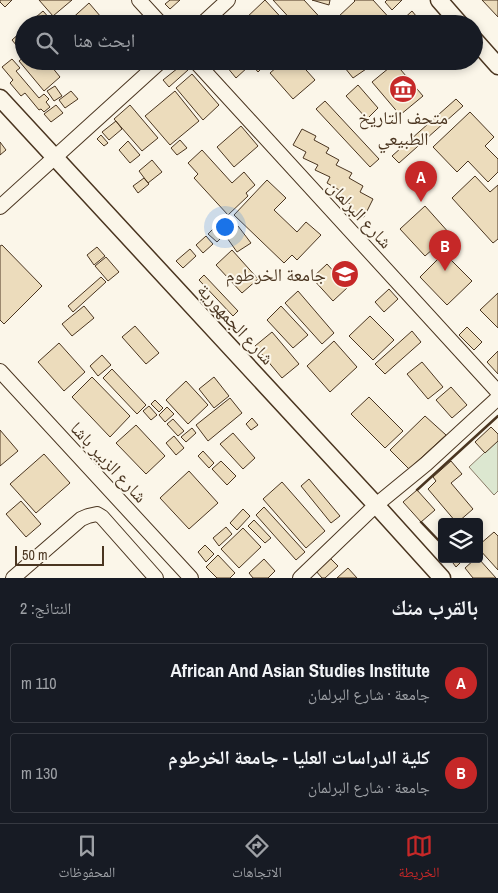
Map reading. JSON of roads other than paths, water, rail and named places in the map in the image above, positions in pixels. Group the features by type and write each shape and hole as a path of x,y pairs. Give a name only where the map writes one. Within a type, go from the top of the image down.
{"main road":[{"path":"439,0 452,15"},
{"path":"483,50 498,66"},
{"name":"شارع الجمهورية","path":"0,98 442,578"}],"street":[{"path":"139,0 153,15"},
{"path":"212,15 228,0"},
{"path":"0,207 151,70"},
{"name":"شارع البرلمان","path":"203,70 498,392"},
{"name":"شارع الزبير باشا","path":"0,371 191,578"},
{"path":"300,578 376,505 426,464 498,398"},
{"path":"13,578 81,519 97,514 102,517 156,578"}],"place":[{"name":"متحف التاريخ الطبيعي","path":"403,89"},
{"name":"African And Asian Studies Institute","path":"421,202"},
{"name":"كلية الدراسات العليا - جامعة الخرطوم","path":"445,271"},
{"name":"جامعة الخرطوم","path":"345,274"}]}
